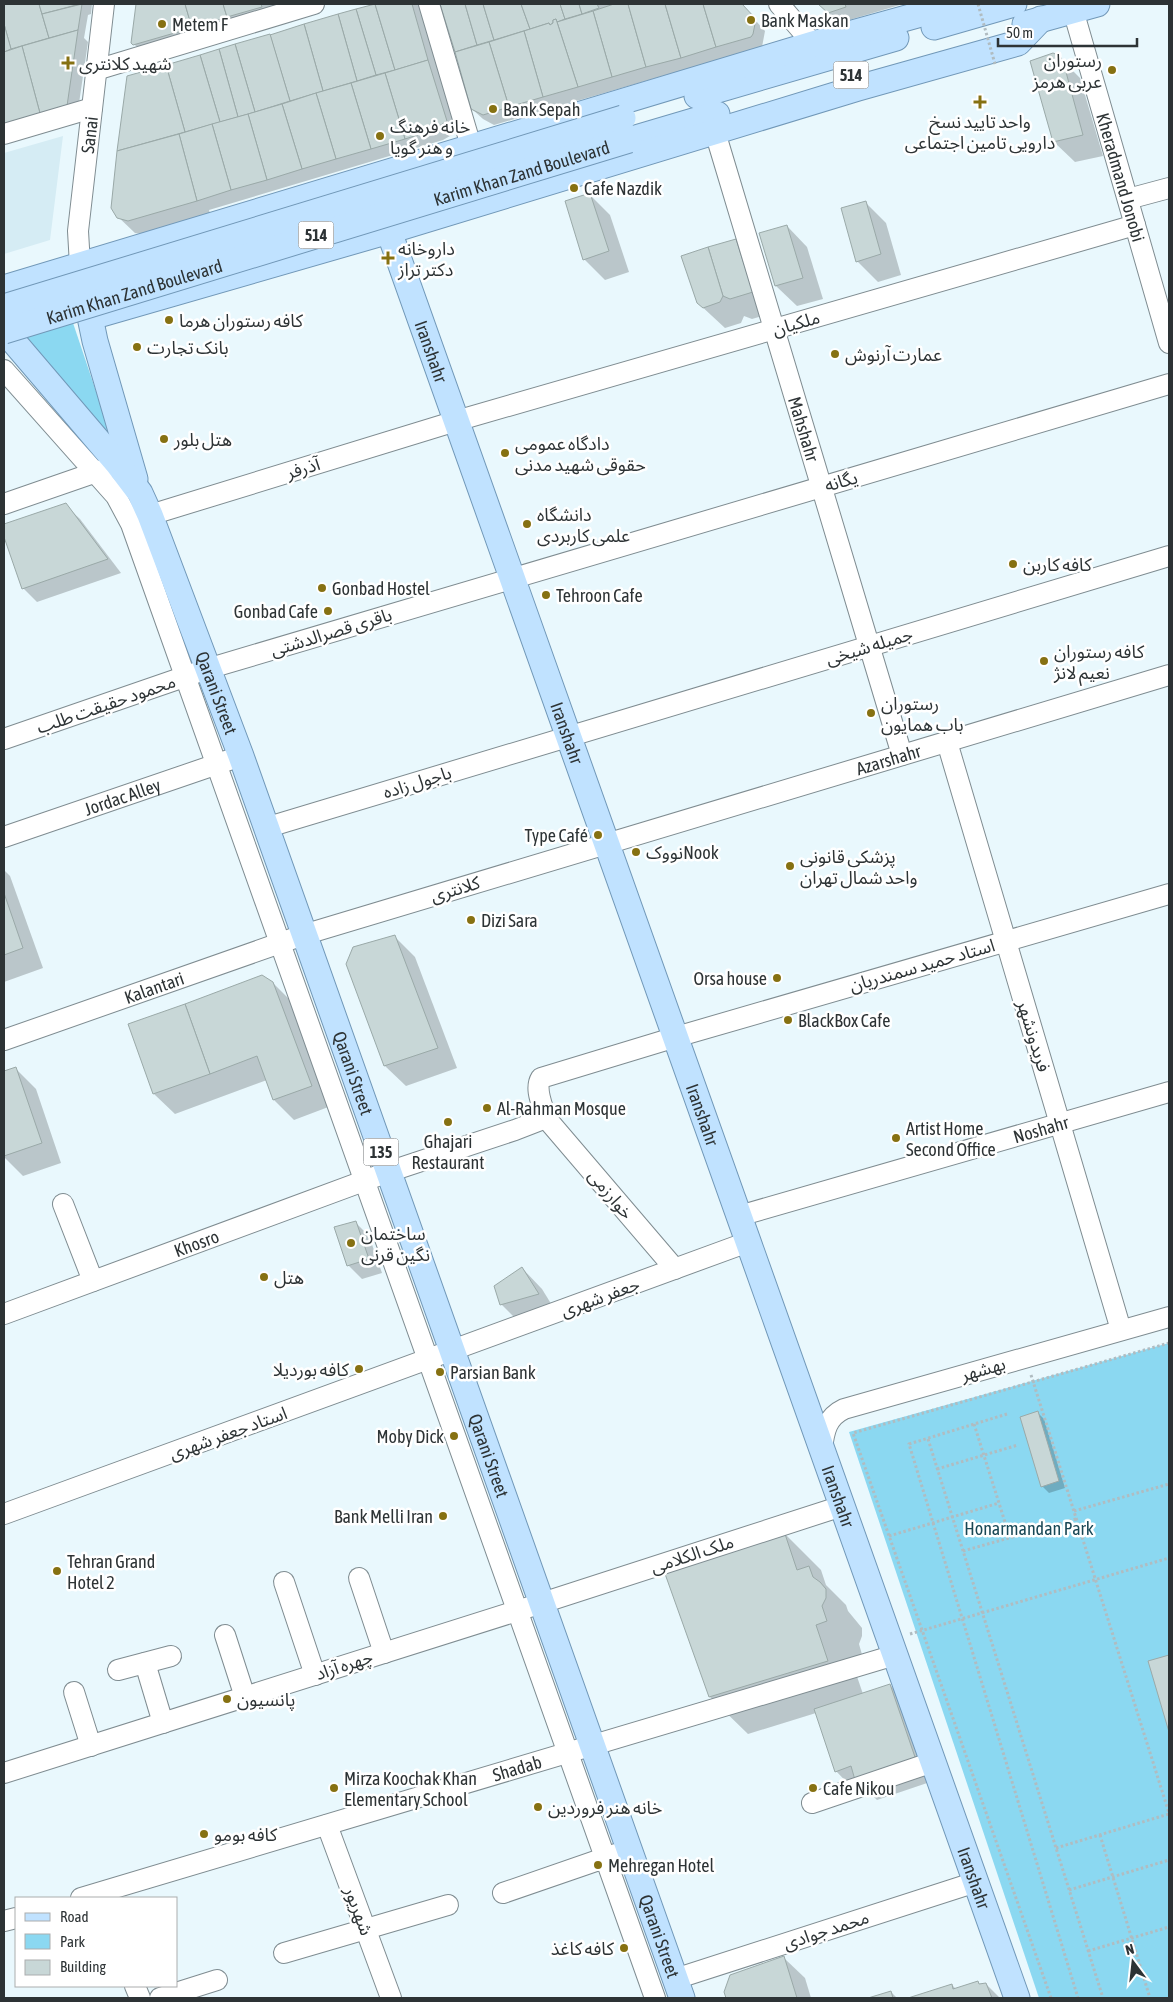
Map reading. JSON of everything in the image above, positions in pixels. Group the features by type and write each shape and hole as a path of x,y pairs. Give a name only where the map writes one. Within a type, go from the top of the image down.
{"main road":[{"path":"4,288 813,44 957,4"},
{"name":"Karim Khan Zand Boulevard","path":"6,337 626,129 1014,4"},
{"name":"Karim Khan Zand Boulevard","path":"4,307 626,129 1085,7"},
{"name":"Karim Khan Zand Boulevard","path":"90,317 389,231 858,88 1018,42 1041,19"},
{"name":"Iranshahr","path":"370,178 1018,1998"},
{"path":"80,265 95,341 140,493"},
{"name":"Qarani Street","path":"6,337 118,464 140,493 150,515 196,673 240,756 679,1988"}],"street":[{"name":"Sanai","path":"80,265 78,231 104,4"},
{"path":"96,70 314,4"},
{"path":"429,4 472,146"},
{"path":"779,4 813,44"},
{"name":"Kheradmand Jonobi","path":"1085,7 1128,199 1169,344"},
{"path":"4,134 92,108"},
{"name":"Mahshahr","path":"715,132 902,755"},
{"path":"1128,199 1169,188"},
{"name":"ملکیان","path":"456,421 1135,225"},
{"path":"4,370 116,496 132,524 196,673 216,765 655,1998"},
{"name":"یگانه","path":"512,578 1169,384"},
{"name":"آذرفر","path":"150,515 456,421"},
{"path":"4,504 118,464"},
{"name":"جمیله شیخی","path":"569,737 1169,556"},
{"name":"باقری قصرالدشتی","path":"196,673 512,578"},
{"name":"محمود حقیقت طلب","path":"4,739 196,673"},
{"name":"Azarshahr","path":"607,844 1169,675"},
{"name":"باجول زاده","path":"265,828 569,737"},
{"name":"فریدونشهر","path":"946,742 1121,1330"},
{"name":"Jordac Alley","path":"4,837 240,756"},
{"name":"کلانتری","path":"303,935 607,844"},
{"name":"استاد حمید سمندریان","path":"546,1118 538,1090 538,1082 541,1078 1169,894"},
{"name":"Kalantari","path":"4,1040 303,935"},
{"name":"Noshahr","path":"739,1216 1169,1092"},
{"name":"Khosro","path":"4,1314 388,1172 546,1118"},
{"name":"خوارزمی","path":"546,1118 675,1269"},
{"path":"63,1204 93,1281"},
{"name":"جعفر شهری","path":"452,1352 748,1242"},
{"name":"بهشهر","path":"822,1449 825,1431 829,1422 835,1414 844,1409 1169,1317"},
{"name":"استاد جعفر شهری","path":"4,1514 452,1352"},
{"name":"ملک الکلامی","path":"542,1603 842,1506"},
{"path":"359,1578 384,1653"},
{"path":"284,1582 315,1675"},
{"name":"چهره آزاد","path":"4,1773 542,1603"},
{"path":"225,1635 245,1697"},
{"name":"Shadab","path":"88,1897 103,1895 593,1745 893,1647"},
{"path":"118,1670 170,1656"},
{"path":"145,1663 164,1723"},
{"path":"74,1692 91,1746"},
{"path":"812,1803 934,1762"},
{"name":"شهریور","path":"327,1825 391,1998"},
{"path":"503,1893 630,1849"},
{"name":"محمد جوادی","path":"679,1988 976,1882"},
{"path":"284,1953 448,1905"},
{"path":"160,1998 218,1980"}],"path":[{"path":"978,4 995,64"},
{"path":"1051,1998 853,1433 1169,1342"},
{"path":"1025,1358 1169,1813 1056,1848"},
{"path":"1007,1414 909,1444 1078,1998"},
{"path":"974,1424 1010,1538"},
{"path":"928,1438 1102,1998"},
{"path":"937,1469 1018,1445"},
{"path":"1074,1511 1169,1484"},
{"path":"889,1536 999,1503"},
{"path":"963,1551 1076,1519"},
{"path":"893,1647 922,1630 1169,1558"},
{"path":"1100,1834 1150,1998"},
{"path":"1069,1890 1169,1860"},
{"path":"1088,1951 1169,1927"}],"shaded area":[{"path":"63,136 50,240 4,254 4,153"}],"green space":[{"path":"71,317 112,439 22,333"},
{"name":"Honarmandan Park","path":"1169,1343 1169,1998 1039,1998 849,1432"}],"building":[{"path":"4,4 39,4 49,38 11,49 4,24"},
{"path":"39,4 80,4 42,14"},
{"path":"82,4 78,30 49,38 42,14"},
{"name":"Metem F","path":"136,4 185,4 192,28 133,45 131,43"},
{"path":"185,4 223,4 227,17 192,28"},
{"path":"223,4 261,4 262,7 227,17"},
{"path":"375,4 395,70 376,75 356,9"},
{"path":"375,4 412,4 428,60 395,70"},
{"path":"440,4 465,4 477,45 455,52"},
{"path":"465,4 483,4 494,40 477,45"},
{"path":"483,4 521,4 530,29 494,40"},
{"path":"521,4 560,4 565,19 557,22 556,19 550,25 549,23 530,29"},
{"path":"560,4 579,4 582,14 565,19"},
{"path":"579,4 597,4 599,8 582,14"},
{"path":"614,4 628,4 646,67 612,77 593,11"},
{"path":"628,4 665,4 681,58 646,67"},
{"path":"665,4 703,4 716,47 681,58"},
{"path":"703,4 742,4 756,19 753,34 751,37 716,47"},
{"path":"818,4 845,4 846,7 828,13"},
{"path":"356,9 376,75 357,81 338,14"},
{"path":"593,11 612,77 578,87 557,22"},
{"path":"338,14 357,81 323,91 304,24"},
{"path":"556,19 578,87 543,97 524,31 549,23 550,25"},
{"path":"4,24 11,49 4,52"},
{"path":"304,24 323,91 290,101 270,35"},
{"path":"78,30 67,106 41,117 22,46"},
{"path":"524,31 543,97 509,107 489,42"},
{"path":"270,34 290,101 255,112 235,44"},
{"path":"489,42 509,107 483,115 471,109 455,52"},
{"path":"235,44 255,112 238,117 219,49"},
{"path":"22,46 41,117 4,127 4,52"},
{"path":"219,49 238,117 220,122 200,55"},
{"path":"1053,53 1060,56 1063,61 1083,135 1053,142 1030,61"},
{"path":"200,55 220,122 185,132 166,65"},
{"path":"428,60 447,121 433,130 405,139 385,73"},
{"path":"166,65 185,132 117,151 127,76"},
{"path":"385,73 405,139 371,149 351,83"},
{"path":"351,83 371,149 336,159 316,93"},
{"path":"316,93 336,159 302,169 282,104"},
{"path":"282,104 302,169 267,180 248,114"},
{"path":"248,114 267,180 231,190 212,124"},
{"path":"212,124 231,190 197,201 179,134"},
{"path":"179,134 197,201 128,221 117,218 111,208 117,151"},
{"path":"590,193 609,251 583,260 565,201"},
{"path":"866,201 881,254 856,262 841,208"},
{"path":"787,225 803,278 775,286 759,233"},
{"path":"736,239 753,292 730,299 723,296 708,247"},
{"path":"708,247 723,296 720,302 703,308 697,303 681,256"},
{"path":"66,503 108,559 22,589 4,537 4,524"},
{"path":"4,893 23,948 4,955"},
{"path":"395,935 438,1048 384,1066 346,964 353,947"},
{"path":"262,975 273,982 312,1086 273,1100 257,1056 210,1074 185,1004"},
{"path":"185,1004 210,1074 153,1094 128,1024"},
{"path":"16,1067 42,1143 4,1156 4,1071"},
{"name":"ساختمان نگین قرنی","path":"356,1221 369,1259 347,1266 334,1227"},
{"path":"522,1267 539,1294 500,1305 494,1286"},
{"path":"1038,1411 1059,1481 1041,1487 1020,1417"},
{"path":"784,1531 797,1570 809,1566 813,1577 826,1589 826,1598 822,1606 827,1621 816,1625 828,1661 709,1697 664,1571"},
{"path":"1169,1655 1169,1732 1148,1661"},
{"path":"890,1684 916,1760 855,1780 851,1766 835,1772 814,1709"},
{"path":"784,1956 797,1998 726,1998 724,1992 730,1975"},
{"path":"978,1981 979,1984 986,1983 992,1998 908,1998 952,1984 953,1989"},
{"path":"891,1991 893,1998 868,1998"}],"place":[{"name":"Bank Maskan","path":"751,20"},
{"name":"Metem F","path":"162,24"},
{"name":"شهید کلانتری","path":"68,63"},
{"name":"رستوران عربی هرمز","path":"1112,70"},
{"name":"واحد تایید نسخ دارویی تامین اجتماعی","path":"980,102"},
{"name":"Bank Sepah","path":"493,109"},
{"name":"خانه فرهنگ و هنر گویا","path":"380,136"},
{"name":"Cafe Nazdik","path":"574,188"},
{"name":"داروخانه دکتر تراز","path":"388,258"},
{"name":"کافه رستوران هرما","path":"169,320"},
{"name":"بانک تجارت","path":"137,347"},
{"name":"عمارت آرنوش","path":"835,354"},
{"name":"هتل بلور","path":"164,439"},
{"name":"دادگاه عمومی حقوقی شهید مدنی","path":"505,453"},
{"name":"دانشگاه علمی کاربردی","path":"527,524"},
{"name":"کافه کاربن","path":"1013,564"},
{"name":"Gonbad Hostel","path":"322,588"},
{"name":"Tehroon Cafe","path":"546,595"},
{"name":"Gonbad Cafe","path":"328,611"},
{"name":"کافه رستوران نعیم لانژ","path":"1044,661"},
{"name":"رستوران باب همایون","path":"871,713"},
{"name":"Type Café","path":"598,835"},
{"name":"نووکNook","path":"636,852"},
{"name":"پزشکی قانونی واحد شمال تهران","path":"790,866"},
{"name":"Dizi Sara","path":"471,920"},
{"name":"Orsa house","path":"777,978"},
{"name":"BlackBox Cafe","path":"788,1020"},
{"name":"Al-Rahman Mosque","path":"487,1108"},
{"name":"Ghajari Restaurant","path":"448,1122"},
{"name":"Artist Home Second Office","path":"896,1138"},
{"name":"ساختمان نگین قرنی","path":"351,1243"},
{"name":"هتل","path":"264,1277"},
{"name":"کافه بوردیلا","path":"359,1369"},
{"name":"Parsian Bank","path":"440,1372"},
{"name":"Moby Dick","path":"454,1436"},
{"name":"Bank Melli Iran","path":"443,1516"},
{"name":"Tehran Grand Hotel 2","path":"57,1571"},
{"name":"پانسیون","path":"227,1699"},
{"name":"Mirza Koochak Khan Elementary School","path":"334,1788"},
{"name":"Cafe Nikou","path":"813,1788"},
{"name":"خانه هنر فروردین","path":"538,1807"},
{"name":"کافه بومو","path":"204,1834"},
{"name":"Mehregan Hotel","path":"598,1865"},
{"name":"کافه کاغذ","path":"624,1948"}]}
